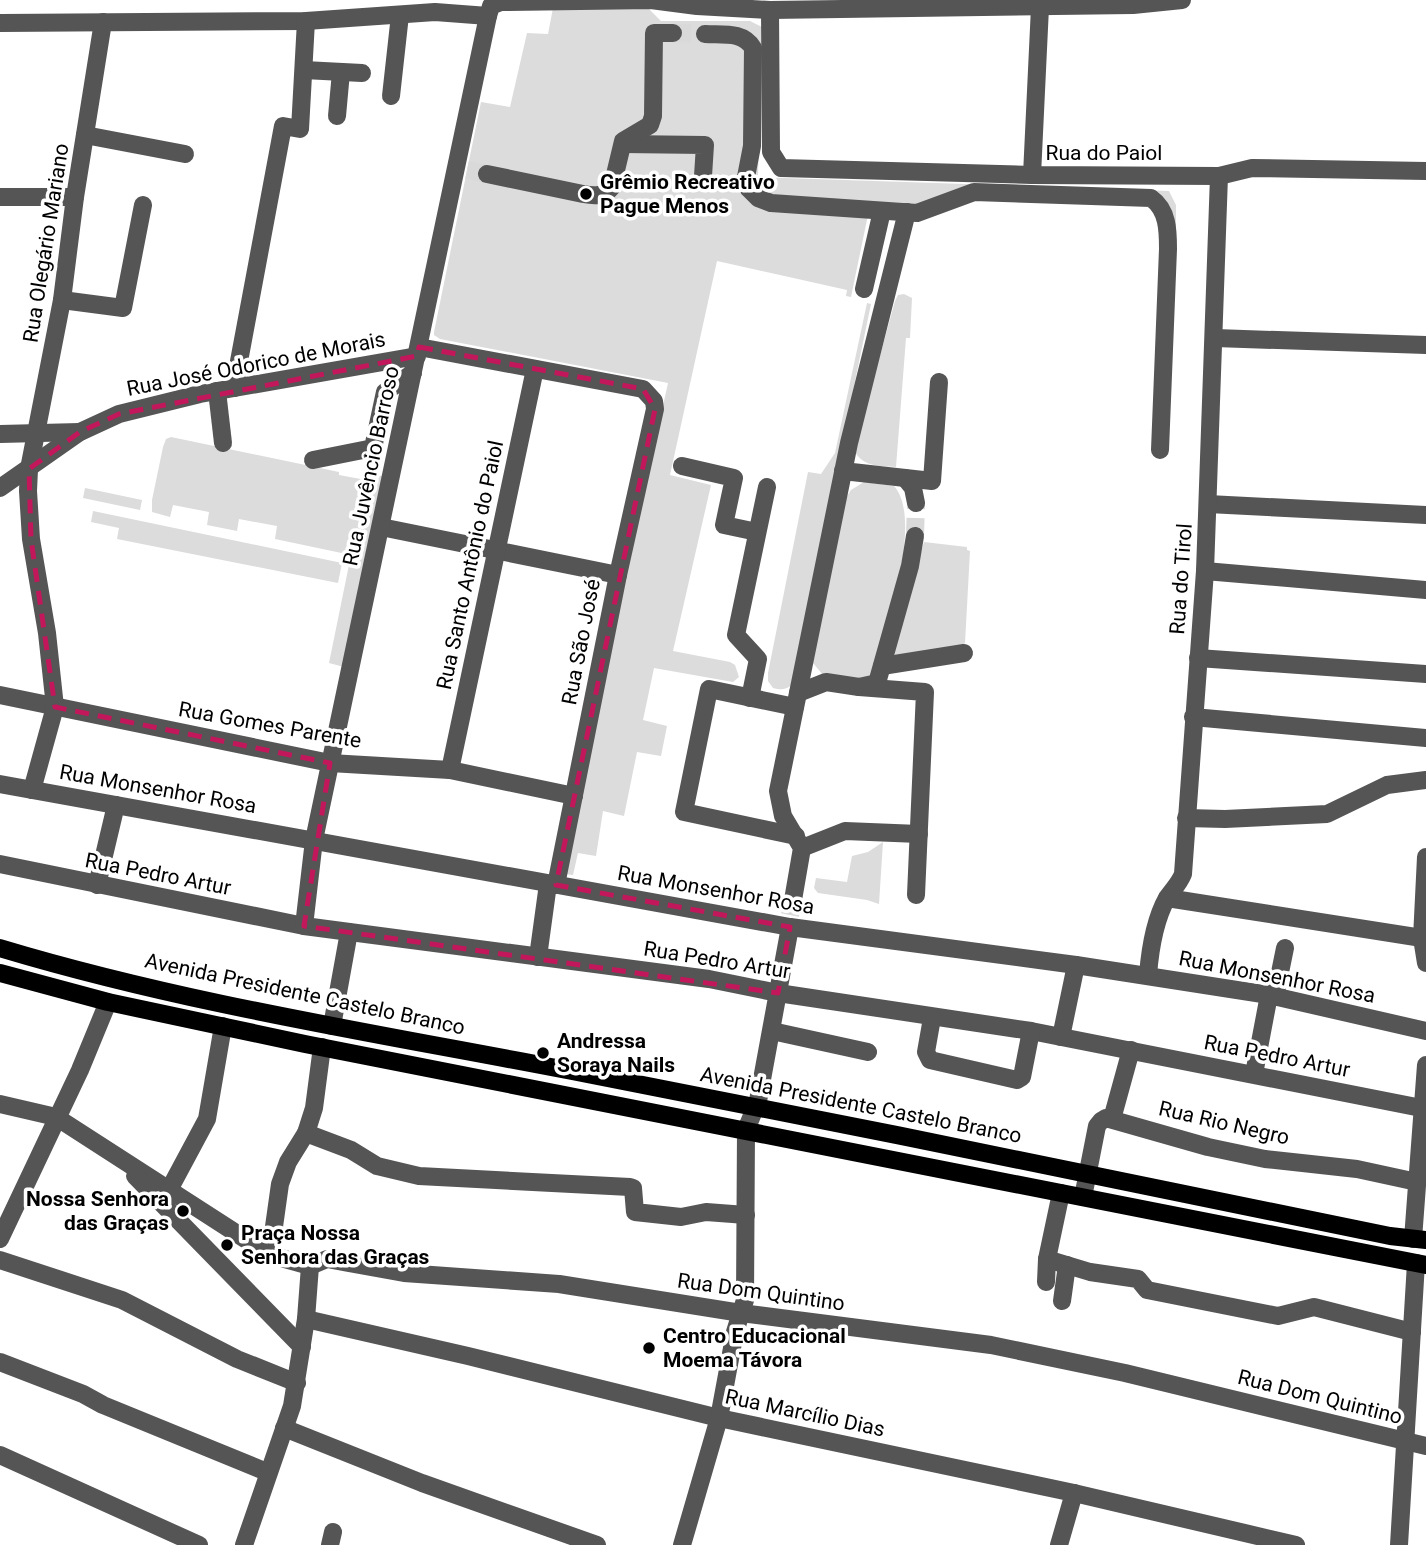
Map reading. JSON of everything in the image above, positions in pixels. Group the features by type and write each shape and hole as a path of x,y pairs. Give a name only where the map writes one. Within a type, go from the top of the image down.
{"main road":[{"name":"Avenida Presidente Castelo Branco","path":"0,948 68,968 332,1026 757,1107 1420,1240"},
{"path":"0,973 108,1002 322,1047 1421,1264"},
{"path":"391,1060 394,1037"}],"street":[{"path":"0,23 306,22 435,12 488,16 491,6 501,2 651,0 770,10 1040,7 1182,0"},
{"path":"1032,175 1040,7"},
{"path":"738,8 740,36"},
{"name":"Rua do Paiol","path":"770,10 771,152 780,168 1032,175 1219,176 1252,168 1426,171"},
{"path":"391,96 400,15"},
{"name":"Rua Juvêncio Barroso","path":"304,926 314,840 416,359 461,169 488,16"},
{"name":"Rua Olegário Mariano","path":"55,707 27,491 62,300 75,197 103,22"},
{"path":"223,443 226,390 283,126 300,129 306,22"},
{"path":"487,174 583,194 601,195 608,192 628,136 650,125 653,116 654,33 673,33"},
{"path":"705,34 740,36 749,41 754,52 752,146 746,177 749,189 758,198 771,202 917,213 974,192 1150,198 1157,203 1167,226 1168,249 1160,450"},
{"path":"304,70 362,74"},
{"path":"337,116 341,72"},
{"path":"85,135 179,147"},
{"path":"623,145 705,145 703,176"},
{"name":"Rua do Tirol","path":"1148,975 1151,943 1167,898 1178,886 1182,874 1209,504 1219,176"},
{"path":"0,197 75,197"},
{"path":"62,300 123,308 143,205"},
{"path":"864,289 882,211"},
{"path":"682,1545 719,1418 735,1332 745,1300 746,1130 757,1107 779,993 799,842 783,816 778,791 843,471 907,212"},
{"path":"1214,338 1426,345"},
{"path":"313,460 373,448 385,392 416,359"},
{"name":"Rua José Odorico de Morais","path":"0,488 80,432 119,414 226,390 416,359 535,369 643,389 654,401 655,409"},
{"name":"Rua Santo Antônio do Paiol","path":"450,770 535,369"},
{"path":"843,471 932,481 939,382"},
{"name":"Rua São José","path":"538,957 655,409"},
{"path":"0,434 80,432"},
{"path":"681,466 734,478 724,525 757,532"},
{"path":"905,478 913,488 916,503"},
{"path":"750,698 758,659 736,635 767,487"},
{"path":"1209,504 1426,515"},
{"path":"381,527 618,575"},
{"path":"859,687 877,683 910,566 915,536"},
{"path":"1205,570 1426,590"},
{"path":"882,666 964,653"},
{"path":"1198,658 1426,674"},
{"path":"916,895 919,834 925,692 826,682 797,700 750,698 709,689 684,812 799,842 845,831 919,834"},
{"name":"Rua Gomes Parente","path":"0,695 330,763 450,770 574,796"},
{"path":"32,790 55,707"},
{"path":"1193,718 1426,738"},
{"path":"1186,818 1225,819 1326,814 1387,785 1426,780"},
{"name":"Rua Monsenhor Rosa","path":"0,784 552,884 791,917 1272,996 1426,1031"},
{"path":"97,885 116,805"},
{"path":"1426,857 1422,938 1426,963"},
{"name":"Rua Pedro Artur","path":"0,864 304,926 709,979 932,1018 1031,1031 1424,1108"},
{"path":"1167,898 1422,938"},
{"path":"332,1026 349,932"},
{"path":"1254,1074 1285,948"},
{"path":"1061,1037 1076,965"},
{"path":"0,1239 80,1070 108,1002"},
{"path":"932,1018 926,1052 930,1060 1017,1080 1022,1077 1031,1031"},
{"path":"169,1190 207,1119 223,1026"},
{"path":"772,1031 868,1052"},
{"path":"270,1255 280,1184 288,1162 306,1133 314,1108 322,1047"},
{"path":"1083,1197 1097,1126 1101,1121 1112,1119 1131,1050"},
{"path":"1420,1240 1417,1182 1426,1065"},
{"name":"Rua Dom Quintino","path":"0,1104 56,1117 270,1255 310,1266 327,1259 404,1273 559,1284 741,1313 992,1345 1125,1373 1426,1446"},
{"name":"Rua Rio Negro","path":"1112,1119 1208,1147 1265,1159 1357,1169 1417,1182"},
{"path":"306,1133 351,1150 377,1166 419,1176 630,1186 633,1188 634,1210 637,1212 681,1217 706,1212 746,1215"},
{"name":"Rua Dom Quintino","path":"113,1153 302,1347"},
{"path":"1046,1282 1061,1193"},
{"path":"1048,1259 1090,1272 1138,1279 1147,1290 1278,1316 1314,1307 1416,1343"},
{"path":"0,1260 122,1300 237,1359 297,1383"},
{"path":"1399,1545 1421,1264"},
{"path":"1062,1301 1067,1265"},
{"path":"244,1545 297,1383 310,1266"},
{"name":"Rua Marcílio Dias","path":"306,1319 719,1418 1073,1493 1296,1545"},
{"path":"0,1362 267,1472"},
{"path":"284,1428 422,1483 597,1545"},
{"path":"0,1455 199,1545"},
{"path":"1059,1545 1073,1493"}],"highlighted area":[{"path":"419,347 643,389 655,409 556,885 790,927 778,993 304,926 330,763 55,707 31,539 29,469 80,432 119,414 417,356"}],"shaded area":[{"name":"Grêmio Recreativo Pague Menos","path":"647,7 661,21 750,21 762,27 758,177 1169,191 1176,205 1176,233 1157,203 974,192 917,213 869,210 851,297 846,296 847,290 717,261 670,475 711,485 673,651 730,662 735,665 739,677 733,682 654,668 643,720 667,726 661,756 637,752 624,816 603,811 596,856 578,853 573,875 565,874 562,865 668,383 440,339 434,332 481,102 510,107 527,33 548,34 553,8"},
{"path":"904,294 912,298 910,338 906,338 896,467 878,466 862,460 854,450 895,301 898,295"},
{"path":"867,303 871,304 792,685 783,689 773,688 768,681 768,673 808,472 821,474 835,453"},
{"path":"171,437 366,480 367,474 383,476 344,667 329,663 351,555 275,539 277,526 239,519 237,531 207,525 209,512 173,505 170,517 152,512 163,447 166,439"},
{"path":"864,482 894,486 902,502 905,524 900,577 893,605 875,673 866,680 823,675 813,663 845,499 851,490"},
{"path":"85,488 142,500 140,510 83,498"},
{"path":"93,511 342,563 338,583 117,539 119,528 91,522"},
{"path":"924,542 967,547 970,551 965,643 895,656 893,648"},
{"path":"883,842 879,904 818,893 814,888 816,878 847,882 852,856 868,852"}],"tunnel":[{"path":"673,33 705,34"},
{"path":"467,170 487,174"},
{"path":"915,536 916,503"},
{"path":"790,915 793,900"}],"place":[{"name":"Grêmio Recreativo Pague Menos","path":"586,194"},
{"name":"Andressa Soraya Nails","path":"543,1053"},
{"name":"Nossa Senhora das Graças","path":"183,1211"},
{"name":"Praça Nossa Senhora das Graças","path":"227,1245"},
{"name":"Centro Educacional Moema Távora","path":"649,1348"}]}
